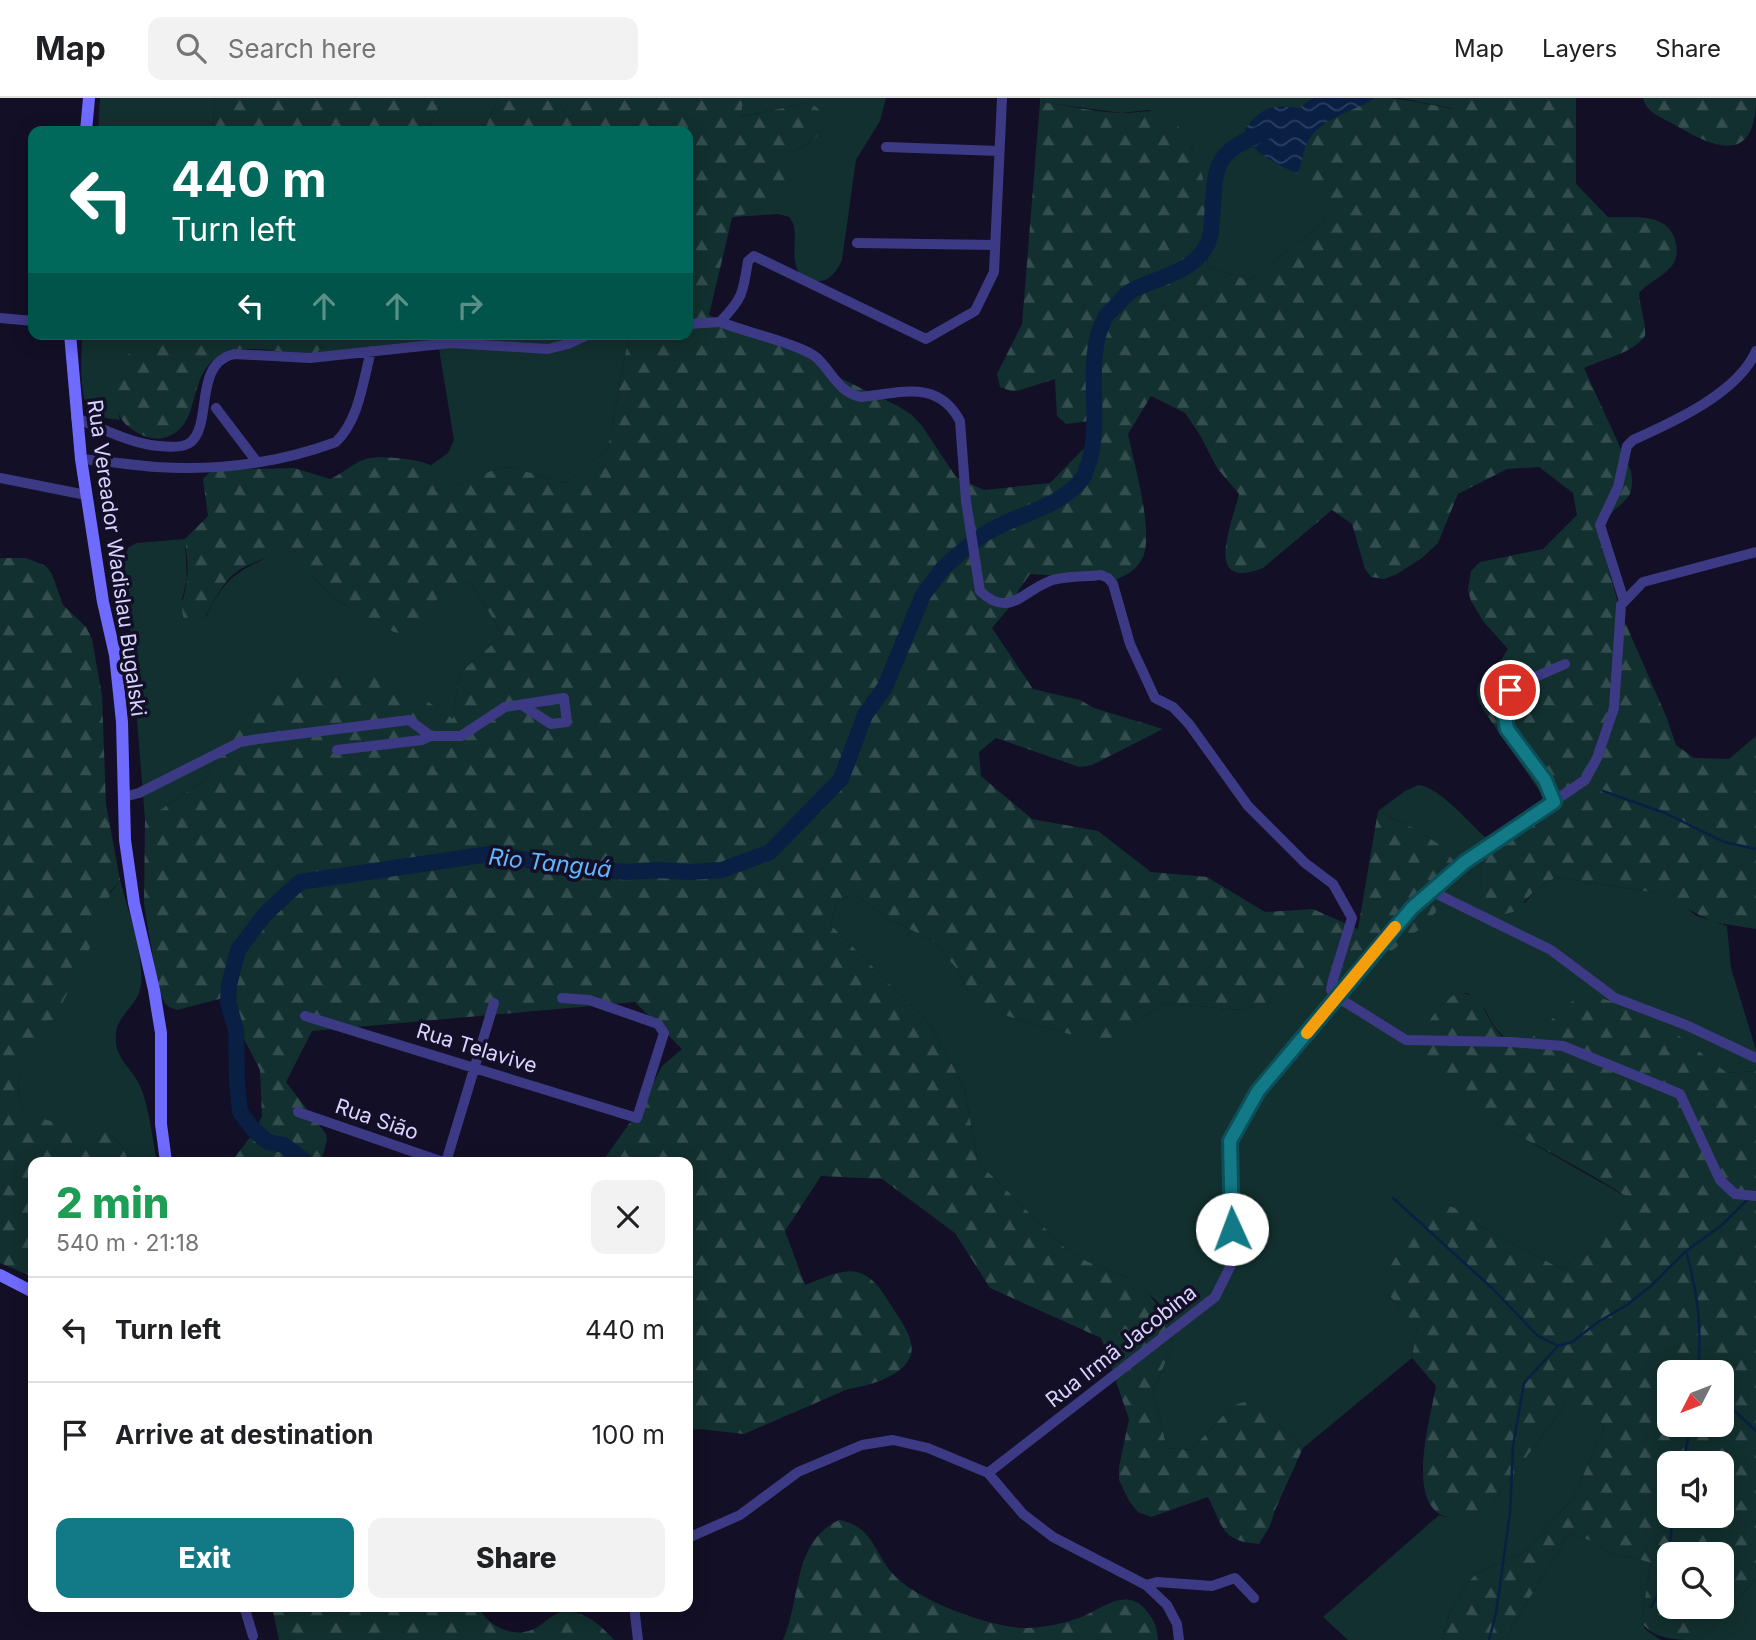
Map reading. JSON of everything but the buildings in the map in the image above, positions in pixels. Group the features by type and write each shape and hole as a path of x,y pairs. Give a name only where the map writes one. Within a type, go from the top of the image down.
{"main road":[{"path":"86,126 89,98"},
{"name":"Rua Vereador Wadislau Bugalski","path":"70,340 76,418 86,495 103,602 115,655 122,722 125,840 134,903 161,1032 161,1124 165,1157"},
{"path":"0,1275 28,1289"}],"street":[{"path":"720,322 739,303 748,261 754,256 926,339 975,311 994,272 1002,98"},
{"path":"886,148 999,151"},
{"path":"857,243 995,245"},
{"path":"0,317 28,320"},
{"path":"693,324 720,322 809,352 828,370 840,387 851,394 861,397 928,391 943,398 955,410 960,421 966,501 980,591 989,599 1002,604 1022,598 1050,581 1101,575 1108,578 1113,584 1130,644 1155,698 1173,707 1189,724 1248,806 1305,863 1334,884 1352,918 1331,990 1337,997 1406,1040 1563,1046 1680,1094 1720,1180 1735,1194 1756,1196"},
{"path":"76,418 144,443 184,446 192,441 196,434 205,390 214,365 222,357 234,354 310,358 451,343 548,349 577,340"},
{"path":"81,459 157,467 211,468 257,462 324,447 336,442 343,435 355,412 371,351"},
{"path":"1756,351 1745,371 1711,399 1685,417 1633,440 1627,446 1618,487 1600,525 1625,601 1643,582 1756,552"},
{"path":"216,408 257,462"},
{"path":"0,478 86,495"},
{"name":"Rua Irmã Jacobina","path":"988,1473 1214,1297 1231,1265 1230,1141 1258,1091 1412,908 1465,862 1585,780 1597,758 1614,708 1621,605 1625,601"},
{"path":"1554,802 1545,780 1507,729 1504,708 1514,686 1565,664"},
{"path":"337,750 422,740 431,736 461,736 505,707 522,705"},
{"path":"124,797 139,793 249,741 409,720 431,736"},
{"path":"1431,891 1551,950 1615,998 1686,1025 1756,1058"},
{"name":"Rua Telavive","path":"305,1016 637,1118 664,1032 658,1024 589,1000 562,998"},
{"path":"446,1157 494,1003"},
{"name":"Rua Sião","path":"298,1112 429,1157"},
{"path":"693,1536 740,1515 798,1472 862,1445 893,1440 928,1448 988,1473 1023,1514 1053,1538 1146,1585 1167,1605 1177,1624 1179,1640"},
{"path":"1146,1585 1157,1582 1212,1586 1235,1578 1254,1598"},
{"path":"246,1612 253,1636"},
{"path":"635,1612 639,1640"}],"green space":[{"path":"100,98 215,98 212,126 98,126"},
{"path":"215,98 444,98 430,126 212,126"},
{"path":"444,98 498,98 486,126 430,126"},
{"path":"498,98 555,98 570,118 587,98 743,98 741,117 807,103 815,106 822,114 825,127 813,141 786,156 784,193 763,208 732,218 709,315 757,338 801,349 838,377 898,406 922,426 956,477 984,490 1050,483 1094,438 1089,421 1066,424 1057,416 1055,379 1011,391 1000,387 997,374 1022,324 1040,102 1110,112 1152,111 1173,121 1190,145 1206,191 1210,224 1207,267 1249,280 1326,221 1305,162 1306,144 1313,134 1349,109 1385,98 1454,109 1462,98 1576,98 1576,184 1608,217 1649,218 1666,226 1672,233 1677,251 1673,264 1639,293 1645,336 1633,347 1584,368 1631,471 1632,481 1630,494 1607,518 1598,533 1621,613 1676,745 1694,758 1729,759 1756,736 1756,929 1713,922 1656,893 1556,877 1535,890 1516,911 1505,914 1494,908 1486,898 1480,875 1485,837 1535,816 1543,796 1479,700 1477,693 1480,683 1508,649 1483,621 1471,601 1468,590 1471,571 1480,562 1543,549 1577,515 1573,493 1539,467 1507,469 1458,494 1438,543 1422,558 1384,579 1371,577 1365,569 1352,524 1332,510 1263,568 1244,573 1233,571 1227,563 1227,537 1239,494 1217,468 1185,413 1151,396 1128,434 1145,515 1146,546 1141,562 1131,572 1114,580 1030,574 1013,603 992,628 1033,689 1080,700 1094,708 1163,729 1092,765 1079,767 996,738 979,752 981,776 1032,819 1098,831 1151,872 1207,877 1265,912 1313,909 1358,929 1378,811 1415,829 1448,853 1456,865 1457,876 1452,888 1435,913 1416,932 1368,969 1339,981 1241,1010 1165,1003 1142,1017 1123,1034 1111,1039 1076,1036 987,1008 969,991 956,968 933,941 886,917 856,895 837,900 831,925 930,1025 964,1086 978,1162 1064,1247 1088,1262 1141,1285 1164,1313 1171,1333 1172,1347 1153,1391 1167,1448 1191,1450 1232,1406 1247,1401 1261,1408 1303,1448 1270,1526 1259,1544 1230,1536 1221,1525 1208,1497 1151,1517 1138,1512 1129,1501 1119,1480 1119,1467 1129,1419 1101,1338 990,1288 955,1233 882,1179 821,1176 785,1231 805,1285 851,1271 863,1274 877,1285 910,1338 911,1353 907,1362 900,1370 879,1381 848,1389 744,1434 693,1430 693,1157 606,1157 641,1107 662,1066 682,1049 635,1002 312,1031 286,1082 326,1134 322,1157 235,1157 255,1131 262,1116 260,1070 223,998 177,1010 169,1007 162,998 144,904 145,820 202,782 249,711 271,692 296,677 319,673 390,679 401,683 453,719 457,684 462,671 503,635 471,583 447,587 438,597 427,621 419,631 408,635 394,632 337,600 314,578 276,554 235,573 196,628 186,624 182,608 188,575 185,539 208,516 203,479 212,470 294,468 330,479 363,460 387,457 426,463 458,485 500,467 514,468 566,483 608,448 628,340 693,340 693,126 486,126"},
{"path":"555,98 587,98 570,118"},
{"path":"743,98 886,98 880,121 856,160 842,260 836,271 822,281 807,279 797,268 794,226 790,217 778,214 732,217 763,208 786,156 813,141 807,103 740,117"},
{"path":"1040,98 1385,98 1375,100 1307,169 1326,221 1249,280 1207,267 1210,215 1192,147 1149,110 1121,113 1040,102"},
{"path":"1400,98 1462,98 1455,109"},
{"path":"1643,98 1756,98 1749,134 1741,142 1730,146 1718,145 1690,133 1656,114 1648,108"},
{"path":"82,340 138,340 120,374 117,397 120,420 99,416 88,408 81,377"},
{"path":"138,340 328,340 312,358 255,349 225,353 211,362 202,375 188,417 180,429 159,439 136,432 124,423 118,411 116,385"},
{"path":"328,340 419,340 418,343 312,358"},
{"path":"419,340 545,340 538,344 418,343"},
{"path":"628,340 608,448 566,483 514,468 500,467 459,485 448,481 431,465 448,453 454,440 438,343"},
{"path":"185,539 187,579 182,600 206,617 220,592 234,577 276,553 314,578 337,600 352,609 371,618 419,631 443,590 452,585 471,583 503,635 462,671 457,684 453,720 401,683 271,692 238,724 202,782 145,820 124,559 128,548 136,543"},
{"path":"0,558 26,558 46,566 52,574 63,605 86,627 92,639 102,695 106,804 120,880 110,892 107,913 54,1020 41,1024 19,1079 18,1099 28,1114 63,1125 105,1132 122,1146 127,1157 28,1157 28,1275 0,1263"},
{"path":"1418,785 1444,798 1485,837 1481,885 1525,903 1535,890 1556,877 1656,893 1676,901 1697,916 1727,926 1731,968 1756,1050 1756,1071 1727,1073 1712,1063 1571,1002 1517,1052 1494,1026 1484,1008 1468,993 1447,1000 1437,1011 1426,1031 1495,1122 1632,1200 1563,1270 1480,1226 1455,1208 1425,1209 1391,1265 1388,1294 1417,1327 1412,1358 1303,1448 1261,1408 1232,1406 1191,1450 1167,1448 1153,1391 1172,1347 1171,1333 1157,1301 1129,1278 1088,1262 1064,1247 978,1162 964,1086 930,1025 831,925 837,900 856,895 886,917 933,941 956,968 969,991 1013,1018 1076,1036 1122,1034 1165,1003 1241,1010 1358,974 1416,932 1448,853 1424,835 1378,811"},
{"path":"120,880 138,946 141,973 139,993 118,1025 117,1048 144,1097 156,1157 127,1157 122,1146 112,1136 35,1120 23,1110 18,1099 19,1079 50,998"},
{"path":"1457,993 1471,996 1483,1007 1498,1032 1517,1051 1571,1002 1590,995 1641,1010 1657,1019 1727,1073 1756,1071 1756,1578 1734,1604 1734,1542 1657,1542 1657,1619 1721,1619 1699,1640 1659,1636 1641,1622 1651,1563 1611,1554 1594,1542 1569,1533 1512,1627 1507,1640 1442,1640 1450,1612 1467,1583 1477,1573 1526,1551 1573,1498 1604,1428 1590,1405 1566,1404 1489,1507 1477,1515 1464,1518 1438,1513 1428,1500 1423,1462 1436,1386 1412,1358 1417,1327 1388,1294 1385,1284 1391,1265 1425,1209 1437,1202 1455,1208 1480,1226 1563,1270 1631,1200 1492,1120 1450,1085 1430,1059 1424,1042 1428,1025 1437,1010"},
{"path":"1566,1404 1590,1404 1604,1428 1573,1498 1526,1551 1477,1573 1467,1583 1450,1612 1442,1640 1348,1640 1323,1617 1439,1515 1446,1517 1489,1507"},
{"path":"839,1520 850,1523 866,1534 893,1574 903,1583 932,1601 966,1615 999,1625 1037,1627 1076,1619 1110,1603 1127,1599 1135,1601 1149,1614 1158,1640 783,1640 805,1557 824,1530"},
{"path":"1569,1533 1594,1542 1611,1554 1651,1563 1641,1622 1646,1630 1661,1640 1507,1640 1512,1627"},
{"path":"1756,1578 1756,1640 1699,1640 1721,1619 1734,1619 1734,1604"},
{"path":"273,1612 481,1612 502,1629 526,1632 552,1616 570,1612 592,1620 614,1640 279,1640"}],"water":[{"path":"1313,98 1375,98 1320,127 1307,143 1297,174 1258,152 1245,129 1268,109 1282,106 1299,108"}],"waterway":[{"name":"Rio Tanguá","path":"976,540 1059,499 1083,478 1092,447 1094,428 1095,352 1106,316 1131,291 1180,270 1197,258 1210,236 1214,186 1220,163 1235,147 1267,131"},
{"name":"Rio Tanguá","path":"300,1157 284,1145 268,1142 240,1112 236,1030 228,1002 229,985 238,950 265,914 300,882 496,853 592,869 690,872 722,870 770,852 841,779 865,715 885,687 923,595 943,568 968,546"},
{"path":"1603,791 1665,813 1724,842 1756,849"},
{"path":"1393,1198 1492,1288 1538,1336 1558,1346"},
{"path":"1489,1640 1496,1613 1510,1513 1513,1446 1524,1383 1558,1346 1572,1342 1627,1305 1652,1285 1686,1251 1722,1225 1749,1198"},
{"path":"1686,1251 1698,1311 1699,1360"},
{"path":"1734,1410 1756,1431"},
{"path":"1685,1451 1688,1437"},
{"path":"1651,1607 1666,1579 1672,1528"}],"slow traffic":[{"path":"1307,1033 1395,927"}],"route":[{"path":"1232,1229 1230,1141 1258,1091 1412,908 1465,862 1554,802 1545,780 1507,729 1504,708 1510,690"}]}
